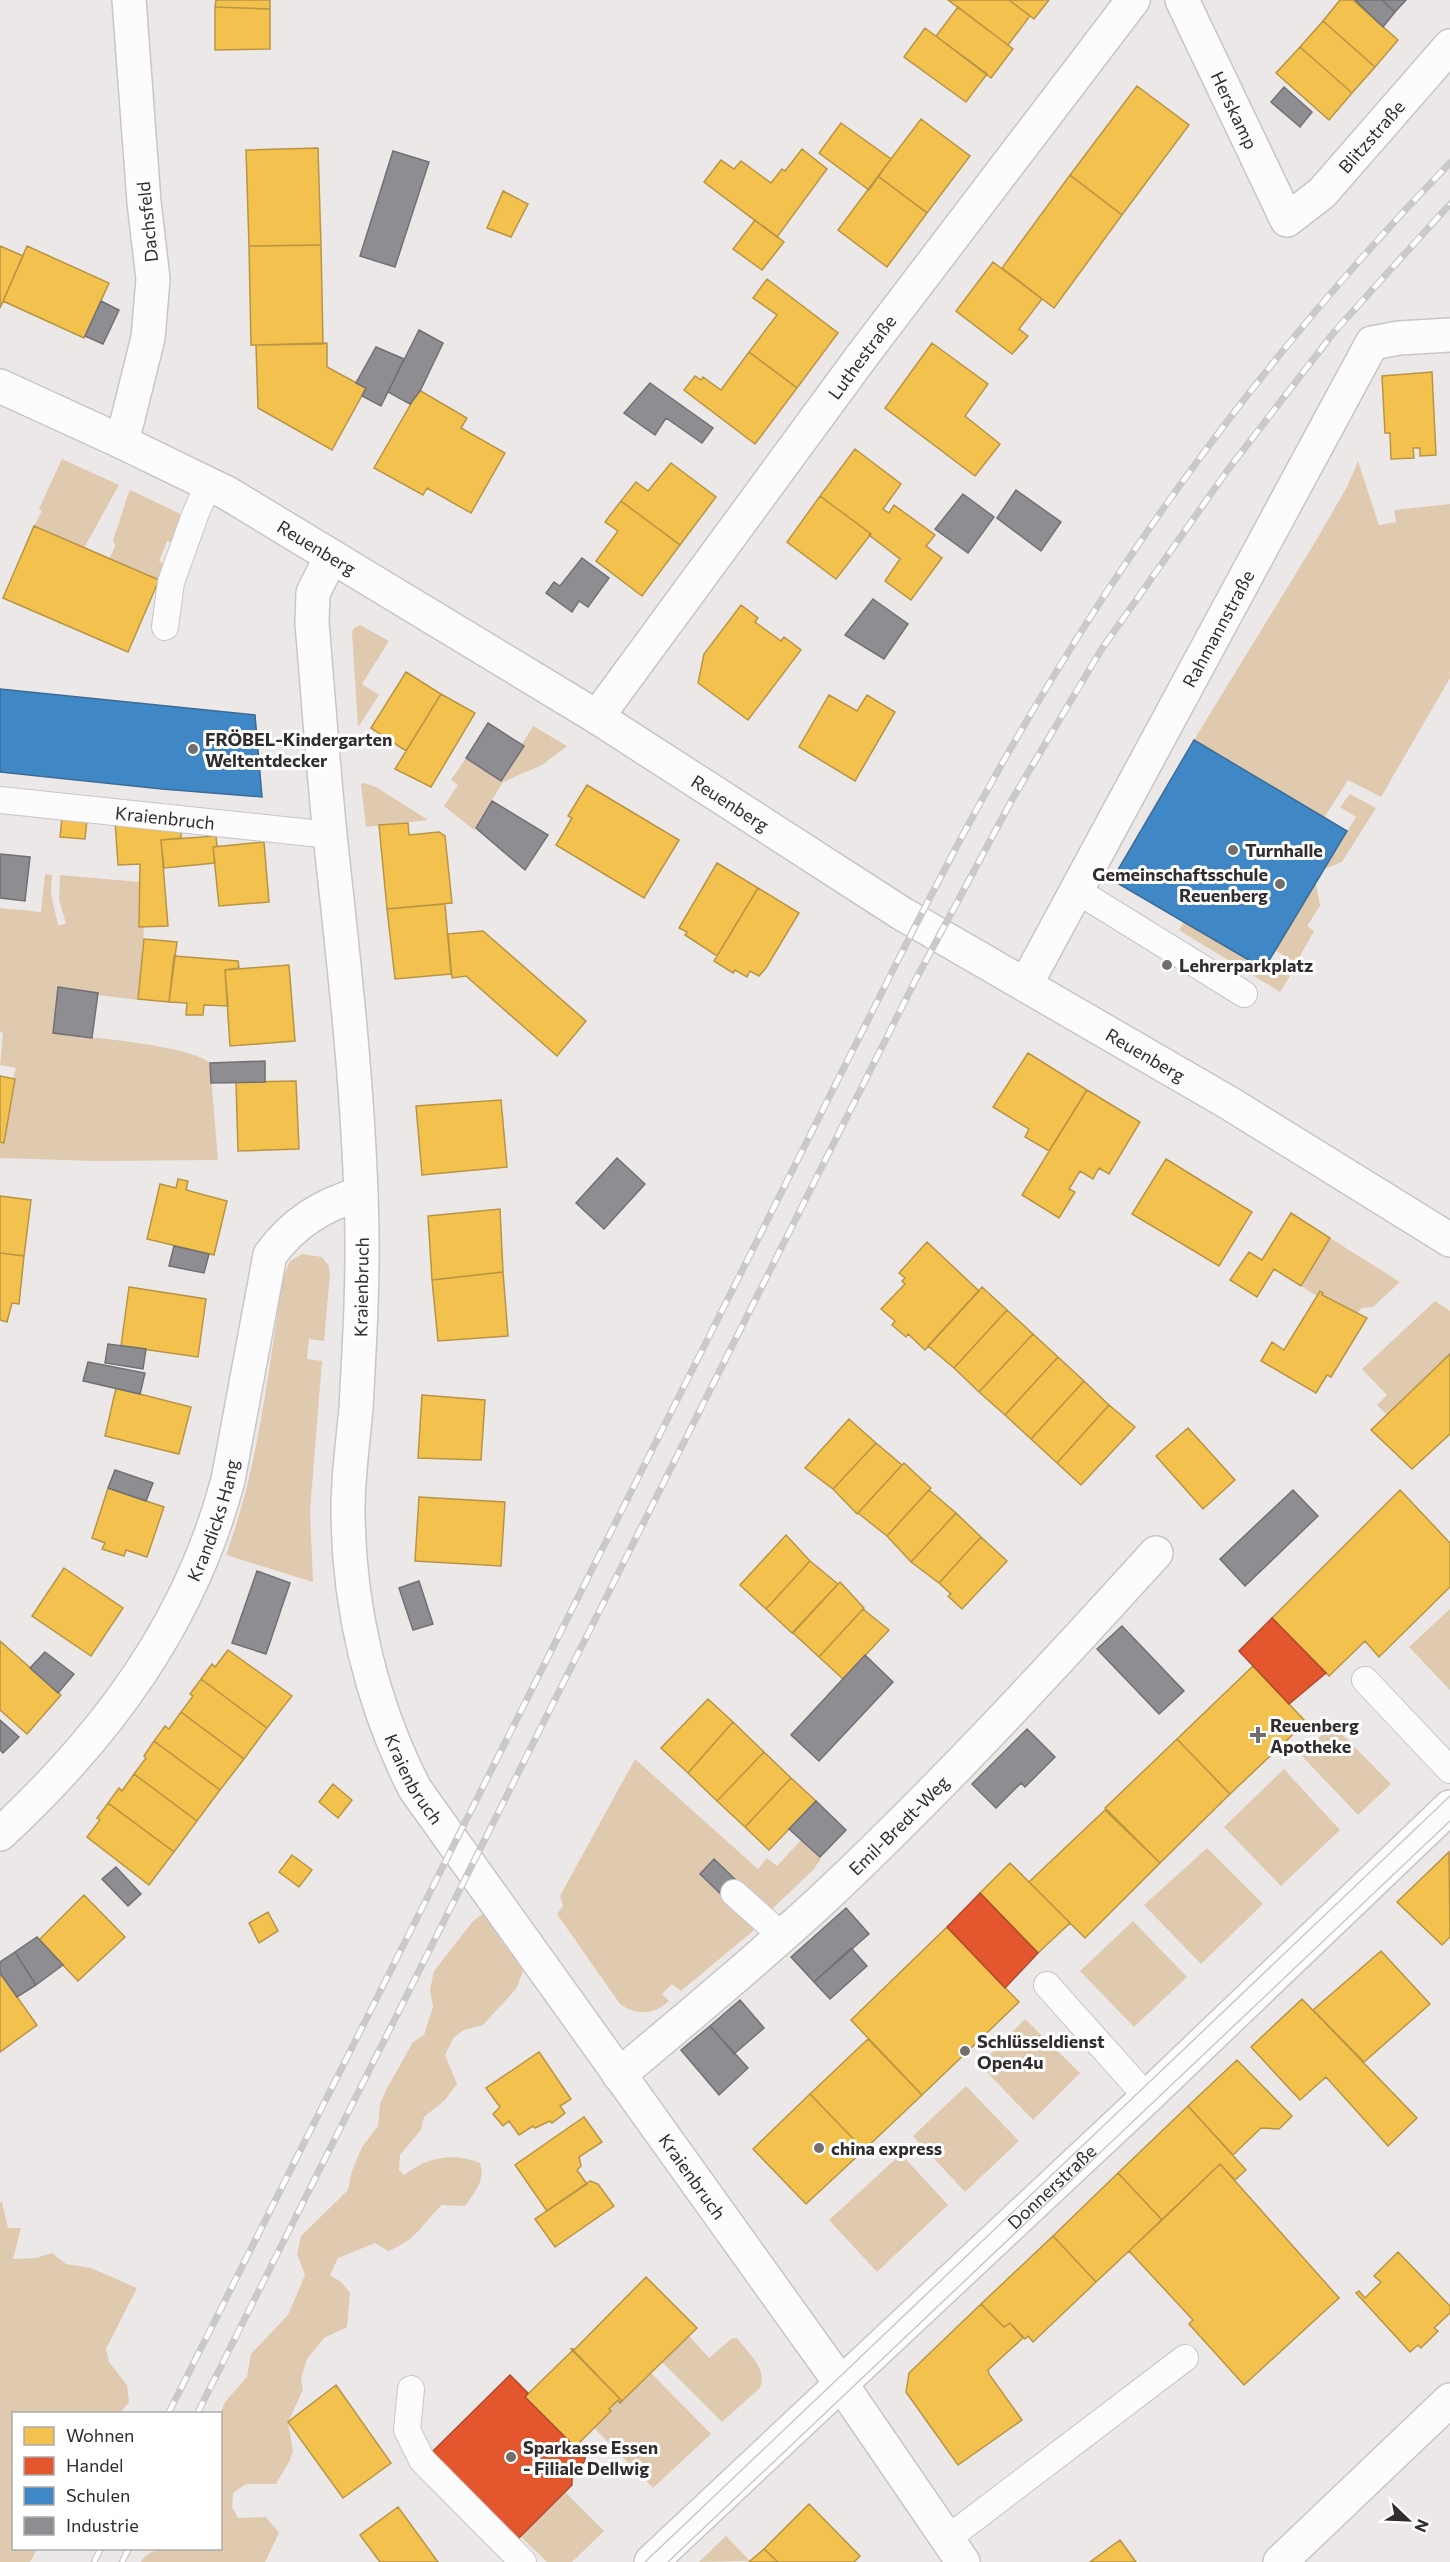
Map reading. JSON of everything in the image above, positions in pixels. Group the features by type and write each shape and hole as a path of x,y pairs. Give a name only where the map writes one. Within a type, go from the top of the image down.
{"street":[{"name":"Dachsfeld","path":"122,442 148,338 153,279 144,202 129,0"},
{"name":"Luthestraße","path":"597,717 862,356 1133,0"},
{"name":"Herskamp","path":"1182,0 1287,220"},
{"name":"Blitzstraße","path":"1287,220 1322,193 1450,46"},
{"name":"Rahmannstraße","path":"1026,984 1372,343 1399,338 1450,335"},
{"name":"Reuenberg","path":"0,387 209,483 597,717 901,913 1229,1103 1450,1240"},
{"name":"Kraienbruch","path":"331,557 315,587 312,605 330,835 351,1020 361,1194 363,1254 360,1347 348,1508 351,1560 365,1657 395,1749 415,1789 842,2384 955,2550"},
{"name":"Krandicks Hang","path":"0,1834 102,1728 143,1671 170,1628 193,1584 228,1480 270,1255 293,1228 309,1216 333,1202 361,1194"},
{"name":"Emil-Bredt-Weg","path":"619,2075 820,1901 934,1789 1088,1629 1156,1553"},
{"name":"Donnerstraße","path":"651,2562 1147,2097 1450,1807"},
{"path":"1280,2562 1450,2400"}],"lane":[{"path":"165,627 171,582 195,514 209,483"},
{"name":"Kraienbruch","path":"0,800 330,835"},
{"path":"1076,890 1244,994"},
{"path":"1365,1680 1450,1770"},
{"path":"734,1893 781,1935"},
{"path":"1047,1985 1147,2097"},
{"path":"955,2550 1185,2358"},
{"path":"411,2389 407,2430 422,2460 522,2562"}],"shaded area":[{"path":"62,459 119,485 84,548 34,526 42,511 39,509"},
{"path":"1358,461 1379,525 1396,522 1394,510 1450,504 1450,678 1381,797 1348,780 1324,818 1194,740 1317,539 1348,485"},
{"path":"130,490 183,515 174,543 167,541 159,561 166,565 160,580 110,558 115,546 113,539"},
{"path":"360,625 389,641 362,684 379,695 358,727 352,632"},
{"path":"533,726 567,746 542,765 503,782 474,830 444,806 458,785 451,780 466,758 501,780"},
{"path":"361,784 376,787 428,820 366,827"},
{"path":"1350,794 1376,808 1342,862 1324,869 1356,817 1340,807"},
{"path":"45,874 52,875 51,894 58,925 66,924 59,899 60,875 140,882 139,926 144,927 139,1000 58,988 53,1033 182,1051 210,1063 218,1160 95,1161 0,1158 0,1142 5,1143 16,1068 0,1065 3,1033 0,1032 0,908 41,912"},
{"path":"1316,883 1320,906 1307,926 1314,931 1296,963 1275,950"},
{"path":"1184,922 1264,969 1269,962 1290,976 1280,992 1179,930"},
{"path":"1330,1238 1400,1282 1373,1307 1362,1308 1357,1313 1317,1296 1301,1286"},
{"path":"302,1254 322,1257 329,1266 330,1274 324,1341 309,1339 307,1359 322,1361 310,1511 313,1582 226,1555 255,1453 283,1278 290,1261"},
{"path":"1435,1301 1450,1311 1450,1354 1387,1415 1377,1405 1387,1395 1362,1369"},
{"path":"1450,1609 1450,1690 1409,1647"},
{"path":"1333,1725 1391,1784 1358,1815 1300,1754"},
{"path":"635,1759 758,1869 767,1858 777,1866 801,1840 821,1859 813,1870 770,1911 713,1859 700,1874 755,1926 753,1931 681,1991 672,1984 662,1994 669,2001 657,2009 645,2012 633,2011 620,2004 557,1914 563,1906 560,1896"},
{"path":"1284,1769 1340,1830 1281,1886 1224,1827"},
{"path":"1207,1848 1263,1904 1201,1964 1144,1905"},
{"path":"483,1914 493,1919 501,1941 518,1961 523,1972 516,1989 483,2025 464,2030 454,2037 445,2055 457,2084 445,2100 424,2117 421,2130 400,2155 399,2170 404,2175 422,2164 440,2158 470,2160 480,2163 481,2175 478,2186 465,2206 442,2205 406,2242 388,2251 375,2243 338,2258 330,2275 341,2282 350,2293 347,2327 324,2338 307,2359 301,2379 303,2390 288,2422 293,2451 290,2460 276,2484 246,2484 233,2493 232,2507 238,2518 266,2517 279,2533 265,2562 141,2562 146,2555 160,2550 222,2550 221,2412 225,2402 247,2377 251,2354 288,2315 305,2275 297,2254 301,2236 348,2190 352,2171 362,2147 378,2126 380,2104 386,2090 413,2042 424,2035 433,2007 430,1990 434,1971 473,1921"},
{"path":"1133,1921 1187,1977 1134,2027 1080,1971"},
{"path":"1025,2019 1080,2073 1033,2120 980,2065"},
{"path":"966,2086 1019,2141 965,2192 913,2136"},
{"path":"901,2154 948,2205 877,2272 829,2220"},
{"path":"0,2202 2,2202 8,2228 21,2228 13,2259 36,2258 52,2253 66,2264 91,2268 137,2288 106,2349 109,2362 127,2385 129,2402 121,2412 12,2412 12,2550 36,2550 30,2562 0,2562"},
{"path":"689,2336 709,2358 731,2339 737,2338 760,2369 762,2382 759,2389 722,2422 662,2362"},
{"path":"651,2373 711,2434 653,2488 594,2428 611,2412 609,2409 618,2400 622,2401"},
{"path":"565,2492 604,2531 572,2562 547,2562 520,2536"},
{"path":"726,2536 750,2561 699,2562"}],"building: Wohnen":[{"path":"216,0 270,0 270,9 215,7"},
{"path":"948,0 1009,0 1030,16 1008,45"},
{"path":"1009,0 1049,0 1034,19"},
{"path":"1340,0 1353,0 1398,40 1375,67 1323,21"},
{"path":"215,7 270,9 270,49 215,50"},
{"path":"958,7 1013,49 991,78 936,36"},
{"path":"1323,21 1375,67 1352,93 1300,47"},
{"path":"925,28 987,74 966,102 904,57"},
{"path":"1300,47 1352,93 1329,120 1276,73"},
{"path":"1137,86 1189,125 1122,215 1070,175"},
{"path":"921,119 970,156 927,213 878,176"},
{"path":"841,123 891,159 869,190 819,153"},
{"path":"318,148 321,245 249,246 246,150"},
{"path":"802,149 827,169 777,237 704,182 721,160 734,169 741,161 771,183 782,169 785,171"},
{"path":"1070,175 1122,215 1054,308 1002,268"},
{"path":"878,176 927,213 887,267 838,230"},
{"path":"503,191 528,204 511,237 487,228"},
{"path":"755,220 784,242 762,270 733,249"},
{"path":"321,245 323,344 251,345 249,246"},
{"path":"0,246 23,256 0,308"},
{"path":"27,246 109,283 84,338 3,301"},
{"path":"993,262 1042,299 1019,329 1028,336 1012,354 956,311"},
{"path":"767,279 838,333 797,388 749,352 777,315 753,298"},
{"path":"327,343 327,367 366,388 332,450 258,408 256,345"},
{"path":"932,343 988,384 965,416 1000,444 975,476 885,408"},
{"path":"749,352 797,388 755,444 684,390 695,376 701,380 703,377 721,390"},
{"path":"1432,372 1436,455 1420,456 1420,448 1413,448 1414,458 1391,459 1390,433 1385,433 1382,376"},
{"path":"419,390 467,418 461,428 505,453 471,513 427,488 423,495 374,468"},
{"path":"855,449 901,484 883,509 889,513 894,505 935,535 926,546 942,558 911,600 885,581 900,559 820,496"},
{"path":"671,463 716,497 680,545 621,501 636,482 648,491"},
{"path":"820,496 871,534 836,579 787,542"},
{"path":"621,501 680,545 642,596 596,561 618,531 605,522"},
{"path":"34,526 159,580 128,652 3,598"},
{"path":"741,605 758,618 755,622 781,641 784,637 801,650 748,720 698,683 704,654"},
{"path":"406,672 441,694 406,751 371,728"},
{"path":"441,694 475,713 431,787 395,769"},
{"path":"829,695 857,711 867,695 895,712 855,781 799,747"},
{"path":"587,785 679,840 644,898 556,845 572,818 568,816"},
{"path":"62,818 87,820 85,839 60,837"},
{"path":"115,821 181,828 181,838 161,840 168,926 139,927 140,864 118,865"},
{"path":"408,823 409,835 439,832 445,836 452,903 387,909 379,825"},
{"path":"216,836 217,847 213,847 215,863 164,868 161,840"},
{"path":"264,842 269,902 219,906 213,847"},
{"path":"717,863 758,888 717,956 685,935 687,932 679,928"},
{"path":"758,888 799,913 766,968 759,976 750,971 747,977 735,970 733,973 714,961"},
{"path":"445,904 451,974 395,979 387,909"},
{"path":"483,931 586,1021 557,1056 466,976 452,978 448,934"},
{"path":"144,939 177,942 169,1002 138,999"},
{"path":"174,956 238,961 239,968 225,970 228,1006 204,1005 203,1015 186,1015 187,1003 169,1002"},
{"path":"289,965 295,1041 230,1046 225,970"},
{"path":"1028,1053 1087,1090 1049,1151 1025,1137 1029,1129 993,1107"},
{"path":"0,1076 15,1079 4,1143 0,1142"},
{"path":"296,1081 299,1149 238,1151 236,1082"},
{"path":"1087,1090 1140,1122 1109,1174 1099,1168 1093,1179 1080,1171 1069,1189 1075,1192 1059,1218 1022,1195"},
{"path":"501,1100 507,1167 422,1175 416,1106"},
{"path":"1166,1159 1252,1212 1219,1266 1132,1214"},
{"path":"178,1179 188,1181 186,1190 227,1201 214,1255 147,1239 160,1184 176,1188"},
{"path":"0,1196 31,1200 24,1256 0,1253"},
{"path":"500,1209 503,1272 432,1280 428,1216"},
{"path":"1291,1213 1330,1238 1301,1286 1274,1269 1257,1297 1230,1280 1249,1252 1262,1260"},
{"path":"927,1242 979,1291 925,1350 908,1334 906,1337 892,1325 895,1321 881,1309 905,1284 902,1281 905,1278 899,1273"},
{"path":"0,1253 24,1256 19,1304 12,1303 7,1322 0,1320"},
{"path":"503,1272 508,1336 438,1341 432,1280"},
{"path":"129,1287 206,1299 198,1357 121,1346"},
{"path":"982,1287 1007,1310 954,1368 928,1346"},
{"path":"1320,1291 1322,1295 1367,1318 1331,1377 1327,1375 1316,1393 1261,1361 1272,1342 1284,1350"},
{"path":"1007,1310 1033,1334 979,1392 954,1368"},
{"path":"1033,1334 1058,1357 1005,1415 979,1392"},
{"path":"1450,1354 1450,1434 1412,1469 1371,1430"},
{"path":"1058,1357 1084,1381 1031,1439 1005,1415"},
{"path":"1084,1381 1109,1405 1057,1463 1031,1439"},
{"path":"116,1388 191,1407 179,1454 105,1436"},
{"path":"422,1395 485,1400 481,1460 418,1458"},
{"path":"1109,1405 1135,1427 1081,1485 1057,1463"},
{"path":"849,1419 876,1443 833,1489 805,1468"},
{"path":"1188,1428 1235,1480 1203,1509 1156,1456"},
{"path":"876,1443 902,1465 857,1514 833,1489"},
{"path":"904,1463 931,1488 887,1536 858,1513"},
{"path":"108,1488 164,1507 147,1557 126,1550 124,1556 102,1549 105,1543 92,1538"},
{"path":"929,1490 956,1513 911,1562 887,1536"},
{"path":"1400,1490 1450,1543 1450,1587 1379,1657 1365,1641 1329,1676 1272,1618"},
{"path":"419,1497 505,1502 501,1566 415,1561"},
{"path":"956,1513 981,1537 939,1583 911,1562"},
{"path":"786,1535 810,1561 766,1609 740,1585"},
{"path":"981,1537 1007,1561 962,1609 948,1596 951,1594 939,1583"},
{"path":"810,1561 838,1584 792,1633 766,1609"},
{"path":"64,1568 123,1608 91,1656 32,1616"},
{"path":"840,1582 864,1608 819,1657 793,1633"},
{"path":"863,1609 889,1630 843,1679 819,1657"},
{"path":"0,1641 61,1695 27,1734 0,1710"},
{"path":"228,1650 292,1696 267,1728 201,1679 212,1664 215,1667"},
{"path":"1253,1666 1306,1722 1230,1794 1177,1739"},
{"path":"201,1679 267,1728 244,1759 181,1712 193,1696 190,1694"},
{"path":"708,1699 733,1722 688,1773 661,1748"},
{"path":"181,1712 244,1759 220,1790 154,1741 165,1726 169,1729"},
{"path":"733,1722 764,1752 717,1801 688,1773"},
{"path":"1177,1739 1230,1794 1160,1863 1105,1808"},
{"path":"154,1741 220,1790 197,1821 134,1774 146,1758 144,1756"},
{"path":"764,1752 791,1778 745,1827 717,1801"},
{"path":"134,1774 197,1821 174,1852 108,1803 119,1788 122,1791"},
{"path":"791,1778 816,1801 769,1850 745,1827"},
{"path":"333,1784 352,1800 338,1818 319,1802"},
{"path":"108,1803 174,1852 149,1885 87,1837 100,1820 97,1818"},
{"path":"1105,1810 1160,1863 1085,1938 1029,1882"},
{"path":"1449,1852 1450,1937 1442,1945 1397,1902"},
{"path":"292,1855 312,1870 299,1887 279,1872"},
{"path":"1010,1863 1070,1923 1038,1953 980,1893"},
{"path":"84,1895 125,1937 78,1981 39,1940"},
{"path":"268,1912 278,1931 259,1943 249,1923"},
{"path":"947,1927 1019,2002 922,2095 851,2020"},
{"path":"1381,1951 1430,2004 1364,2062 1313,2010"},
{"path":"0,1973 37,2025 0,2052"},
{"path":"1302,1999 1417,2118 1388,2146 1326,2077 1300,2100 1251,2047"},
{"path":"868,2039 922,2095 864,2150 810,2094"},
{"path":"539,2052 571,2099 560,2106 565,2113 552,2123 550,2121 535,2128 533,2126 519,2135 509,2121 503,2126 493,2114 500,2107 486,2088"},
{"path":"1237,2060 1292,2116 1279,2129 1261,2128 1233,2155 1188,2106"},
{"path":"810,2094 864,2150 806,2204 753,2149"},
{"path":"1188,2106 1246,2170 1235,2180 1220,2164 1162,2220 1118,2173"},
{"path":"584,2117 602,2142 579,2157 581,2166 577,2170 587,2184 547,2211 515,2165"},
{"path":"1220,2164 1339,2298 1244,2385 1189,2324 1193,2320 1129,2251"},
{"path":"1118,2173 1162,2220 1096,2282 1053,2236"},
{"path":"590,2181 598,2184 614,2206 555,2247 535,2219"},
{"path":"1053,2236 1096,2282 1033,2342 1028,2336 1025,2339 1010,2323 1004,2327 981,2304"},
{"path":"1398,2252 1450,2306 1450,2313 1434,2328 1438,2331 1421,2348 1418,2345 1410,2352 1356,2293 1359,2291 1365,2298 1381,2282 1374,2276"},
{"path":"646,2277 697,2328 622,2401 571,2349 575,2349"},
{"path":"981,2304 1004,2327 1010,2323 1023,2338 988,2370 1022,2420 958,2465 906,2392 909,2373"},
{"path":"573,2350 622,2401 620,2403 618,2400 609,2409 611,2411 575,2447 525,2397"},
{"path":"336,2385 391,2463 343,2498 288,2422"},
{"path":"809,2504 860,2556 854,2562 778,2562 764,2549"},
{"path":"398,2507 438,2562 380,2562 360,2535"},
{"path":"1120,2540 1136,2562 1090,2562"},
{"path":"764,2549 778,2562 749,2562 750,2561"}],"building: Handel":[{"path":"1272,1618 1326,1673 1289,1704 1239,1651"},
{"path":"980,1893 1038,1953 1005,1988 947,1927"},
{"name":"Sparkasse Essen - Filiale Dellwig","path":"510,2375 528,2393 525,2397 575,2447 577,2445 585,2453 585,2461 579,2467 572,2467 572,2485 518,2539 432,2452"}],"building: Schulen":[{"path":"0,689 255,715 262,797 0,772"},
{"name":"Turnhalle","path":"1194,740 1347,831 1264,969 1112,880"}],"building: Industrie":[{"path":"1355,0 1382,0 1395,12 1383,27"},
{"path":"1382,0 1406,0 1395,12"},
{"path":"1284,87 1312,112 1300,127 1271,102"},
{"path":"393,151 429,162 395,267 360,256"},
{"path":"101,301 119,310 103,344 85,336"},
{"path":"419,330 443,343 420,391 410,404 388,392"},
{"path":"376,347 404,359 381,406 362,396 366,388 356,383"},
{"path":"650,383 713,428 702,443 666,418 655,435 624,413"},
{"path":"1016,490 1061,522 1041,551 997,518"},
{"path":"963,494 994,517 968,553 935,529"},
{"path":"582,558 609,578 588,607 579,601 572,612 546,593 554,582 560,586"},
{"path":"873,599 908,624 884,659 845,635"},
{"path":"488,723 524,746 501,781 466,758"},
{"path":"492,801 548,835 525,870 476,828"},
{"path":"0,854 30,857 25,901 0,898"},
{"path":"58,987 98,993 92,1038 53,1033"},
{"path":"265,1061 265,1082 211,1083 210,1063"},
{"path":"617,1158 645,1184 604,1229 576,1203"},
{"path":"174,1246 209,1254 204,1273 169,1266"},
{"path":"108,1344 146,1349 143,1369 105,1363"},
{"path":"88,1362 145,1373 140,1394 83,1381"},
{"path":"115,1470 153,1483 146,1501 108,1488"},
{"path":"1293,1490 1318,1516 1245,1586 1220,1559"},
{"path":"257,1571 290,1583 266,1654 232,1643"},
{"path":"419,1581 433,1624 413,1630 399,1588"},
{"path":"1122,1626 1184,1691 1159,1714 1097,1649"},
{"path":"45,1652 74,1674 58,1693 30,1668"},
{"path":"865,1655 893,1682 819,1761 791,1735"},
{"path":"0,1720 19,1737 3,1753 0,1750"},
{"path":"1027,1729 1055,1757 1025,1787 1021,1783 996,1808 972,1784"},
{"path":"816,1801 846,1830 820,1857 789,1829"},
{"path":"714,1859 741,1885 727,1900 700,1874"},
{"path":"116,1867 141,1894 128,1906 102,1879"},
{"path":"846,1908 869,1934 814,1982 791,1957"},
{"path":"37,1937 63,1965 36,1985 15,1952"},
{"path":"851,1948 867,1966 830,1999 814,1982"},
{"path":"15,1952 36,1985 17,1997 0,1973 0,1962"},
{"path":"740,2000 764,2028 734,2054 710,2026"},
{"path":"710,2026 748,2068 719,2095 681,2050"}],"tram line":[{"path":"645,2562 1450,1796"},
{"path":"668,2562 1450,1821"}],"railway":[{"path":"169,2412 894,968 1008,752 1093,612 1186,477 1235,411 1339,284 1450,163"},
{"path":"198,2412 916,979 1013,798 1101,650 1227,471 1335,331 1450,204"},
{"path":"94,2562 100,2550"},
{"path":"122,2562 128,2550"}],"place":[{"name":"FRÖBEL-Kindergarten Weltentdecker","path":"193,749"},
{"name":"Turnhalle","path":"1233,850"},
{"name":"Gemeinschaftsschule Reuenberg","path":"1280,884"},
{"name":"Lehrerparkplatz","path":"1167,965"},
{"name":"Reuenberg Apotheke","path":"1258,1735"},
{"name":"Schlüsseldienst Open4u","path":"965,2051"},
{"name":"china express","path":"819,2148"},
{"name":"Sparkasse Essen - Filiale Dellwig","path":"511,2457"}]}
